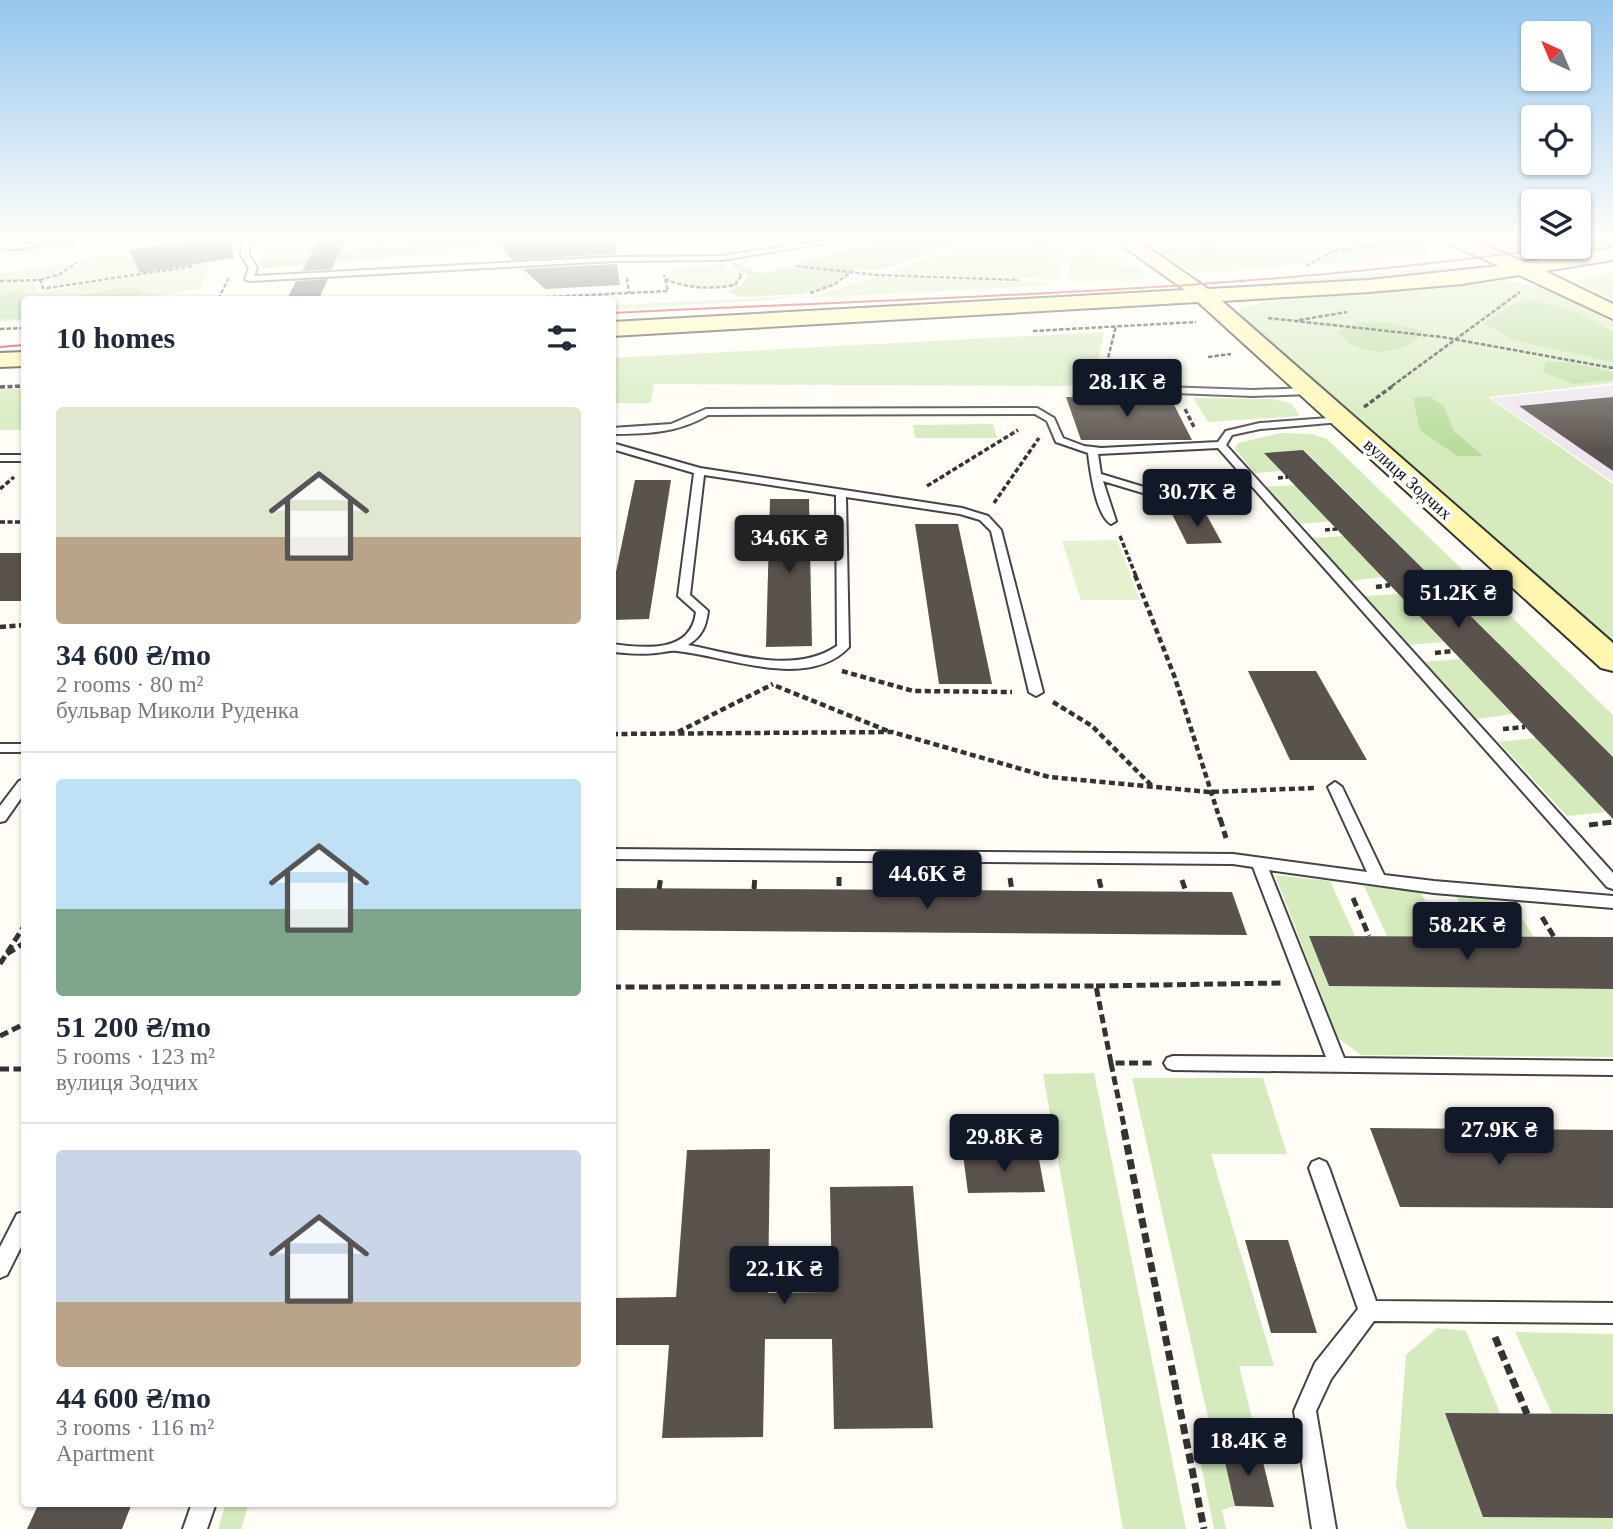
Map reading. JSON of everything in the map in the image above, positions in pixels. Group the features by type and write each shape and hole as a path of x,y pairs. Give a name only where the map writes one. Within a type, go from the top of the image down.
{"street":[{"path":"616,329 982,308"},
{"name":"вулиця Зодчих","path":"1218,308 1310,390 1352,413 1613,661"},
{"path":"0,360 21,359"}],"lane":[{"path":"1101,388 1310,390"},
{"path":"616,431 656,431 688,425 706,412 1037,411 1047,418 1059,440 1092,450 1222,445"},
{"path":"1222,445 1229,433 1352,413"},
{"path":"1222,445 1613,883"},
{"path":"616,447 699,471 901,502 984,518 996,530 1036,692"},
{"path":"1092,450 1111,521"},
{"path":"0,458 21,458"},
{"path":"677,647 695,636 703,624 702,611 684,596 699,471"},
{"path":"1097,476 1143,490 1183,488"},
{"path":"616,648 677,647 744,662 814,663 834,657 843,647 841,493"},
{"path":"0,748 21,748"},
{"path":"1335,787 1378,879"},
{"path":"0,817 21,788"},
{"path":"616,854 1233,859 1434,887 1613,902"},
{"path":"1259,863 1338,1063"},
{"path":"1173,1063 1613,1068"},
{"path":"1320,1168 1369,1311"},
{"path":"0,1268 21,1226"},
{"path":"1369,1311 1613,1313"},
{"path":"1324,1529 1305,1411 1323,1371 1369,1311"},
{"path":"195,1529 203,1507"}],"path":[{"path":"1352,413 1458,340 1492,308"},
{"path":"1299,320 1352,311"},
{"path":"1265,317 1458,340 1558,355 1613,368"},
{"path":"1101,388 1116,326"},
{"path":"0,329 21,328"},
{"path":"1208,356 1233,354"},
{"path":"0,387 21,386"},
{"path":"1175,390 1203,446"},
{"path":"901,502 1047,418"},
{"path":"984,518 1047,418"},
{"path":"1111,521 1121,539 1175,678 1209,792 1233,859"},
{"path":"0,522 21,522"},
{"path":"0,626 21,625"},
{"path":"677,733 814,663 913,691 1036,692 1092,726 1152,786"},
{"path":"616,734 892,732 1049,777 1209,792 1335,787"},
{"path":"1342,874 1369,936"},
{"path":"0,964 21,931"},
{"path":"6,955 21,945"},
{"path":"616,986 1096,986 1307,982"},
{"path":"1096,986 1204,1529"},
{"path":"0,1036 21,1026"},
{"path":"1111,1063 1173,1063"},
{"path":"0,1069 21,1069"},
{"path":"1484,1312 1527,1414"}],"shaded area":[{"path":"1613,385 1613,482 1491,398"}],"green space":[{"path":"0,308 21,308 21,320 0,322"},
{"path":"0,308 21,308 21,319 0,319"},
{"path":"1241,308 1586,308 1613,322 1613,383 1488,397 1613,484 1613,642 1238,316"},
{"path":"1507,308 1571,309 1613,331 1613,362 1513,340 1484,323"},
{"path":"1361,322 1390,323 1425,331 1406,346 1394,350 1369,350 1357,347 1338,332"},
{"path":"1104,332 1094,383 1061,386 654,384 651,403 616,403 616,358"},
{"path":"1546,362 1568,362 1613,372 1613,380 1573,384 1543,372"},
{"path":"21,388 21,430 0,430 0,390"},
{"path":"1429,396 1444,406 1454,431 1483,456 1457,456 1420,430 1413,398"},
{"path":"1193,398 1273,399 1291,403 1300,416 1208,422"},
{"path":"993,424 997,438 915,438 913,425"},
{"path":"1281,433 1312,434 1327,439 1613,715 1613,757 1304,450 1265,453 1281,471 1255,473 1235,449 1238,443"},
{"path":"1295,485 1330,521 1301,524 1266,487"},
{"path":"1344,536 1383,577 1351,581 1312,538"},
{"path":"1117,540 1140,600 1081,600 1062,541"},
{"path":"1398,594 1444,642 1410,645 1365,596"},
{"path":"1460,659 1513,714 1477,719 1425,662"},
{"path":"1536,738 1606,812 1567,816 1499,742"},
{"path":"1275,875 1330,881 1355,936 1310,936 1329,986 1613,989 1613,1057 1361,1055 1338,1038"},
{"path":"1364,886 1420,891 1444,936 1387,936"},
{"path":"1456,896 1513,904 1534,937 1478,937"},
{"path":"1094,1073 1186,1529 1123,1529 1043,1074"},
{"path":"1132,1078 1263,1078 1287,1154 1211,1154 1274,1366 1239,1366 1260,1450 1222,1449 1235,1506 1222,1510 1226,1529 1214,1529 1198,1450 1209,1422"},
{"path":"1437,1328 1466,1331 1500,1413 1445,1413 1483,1516 1613,1518 1613,1529 1407,1529 1396,1486 1406,1355"},
{"path":"1515,1332 1613,1334 1613,1414 1552,1414"},
{"path":"225,1507 248,1507 241,1529 218,1529"}],"building":[{"path":"1066,397 1170,397 1192,440 1081,440"},
{"path":"1613,397 1613,471 1519,406"},
{"path":"1303,450 1613,757 1613,819 1264,453"},
{"path":"635,480 671,480 649,619 616,620 616,572"},
{"path":"770,499 809,499 812,646 766,647"},
{"path":"1172,514 1206,514 1222,543 1187,544"},
{"path":"915,524 958,524 992,684 939,684"},
{"path":"0,553 21,553 21,601 0,601"},
{"path":"1248,671 1316,671 1367,760 1290,760"},
{"path":"616,888 1232,892 1247,935 616,930"},
{"path":"1309,936 1613,937 1613,989 1329,986"},
{"path":"1370,1128 1613,1130 1613,1208 1400,1207"},
{"path":"770,1149 768,1293 832,1292 830,1187 913,1186 933,1428 834,1429 832,1339 765,1339 763,1437 662,1438 669,1345 616,1345 616,1298 676,1297 687,1150"},
{"path":"1038,1154 1045,1192 968,1193 963,1155"},
{"path":"1245,1240 1288,1240 1317,1333 1271,1333"},
{"path":"1445,1413 1613,1414 1613,1518 1483,1517"},
{"path":"1222,1449 1260,1450 1274,1507 1235,1506"},
{"path":"37,1507 130,1507 122,1529 27,1529"}],"tram line":[{"path":"616,313 715,308"},
{"path":"0,347 21,345"}]}
